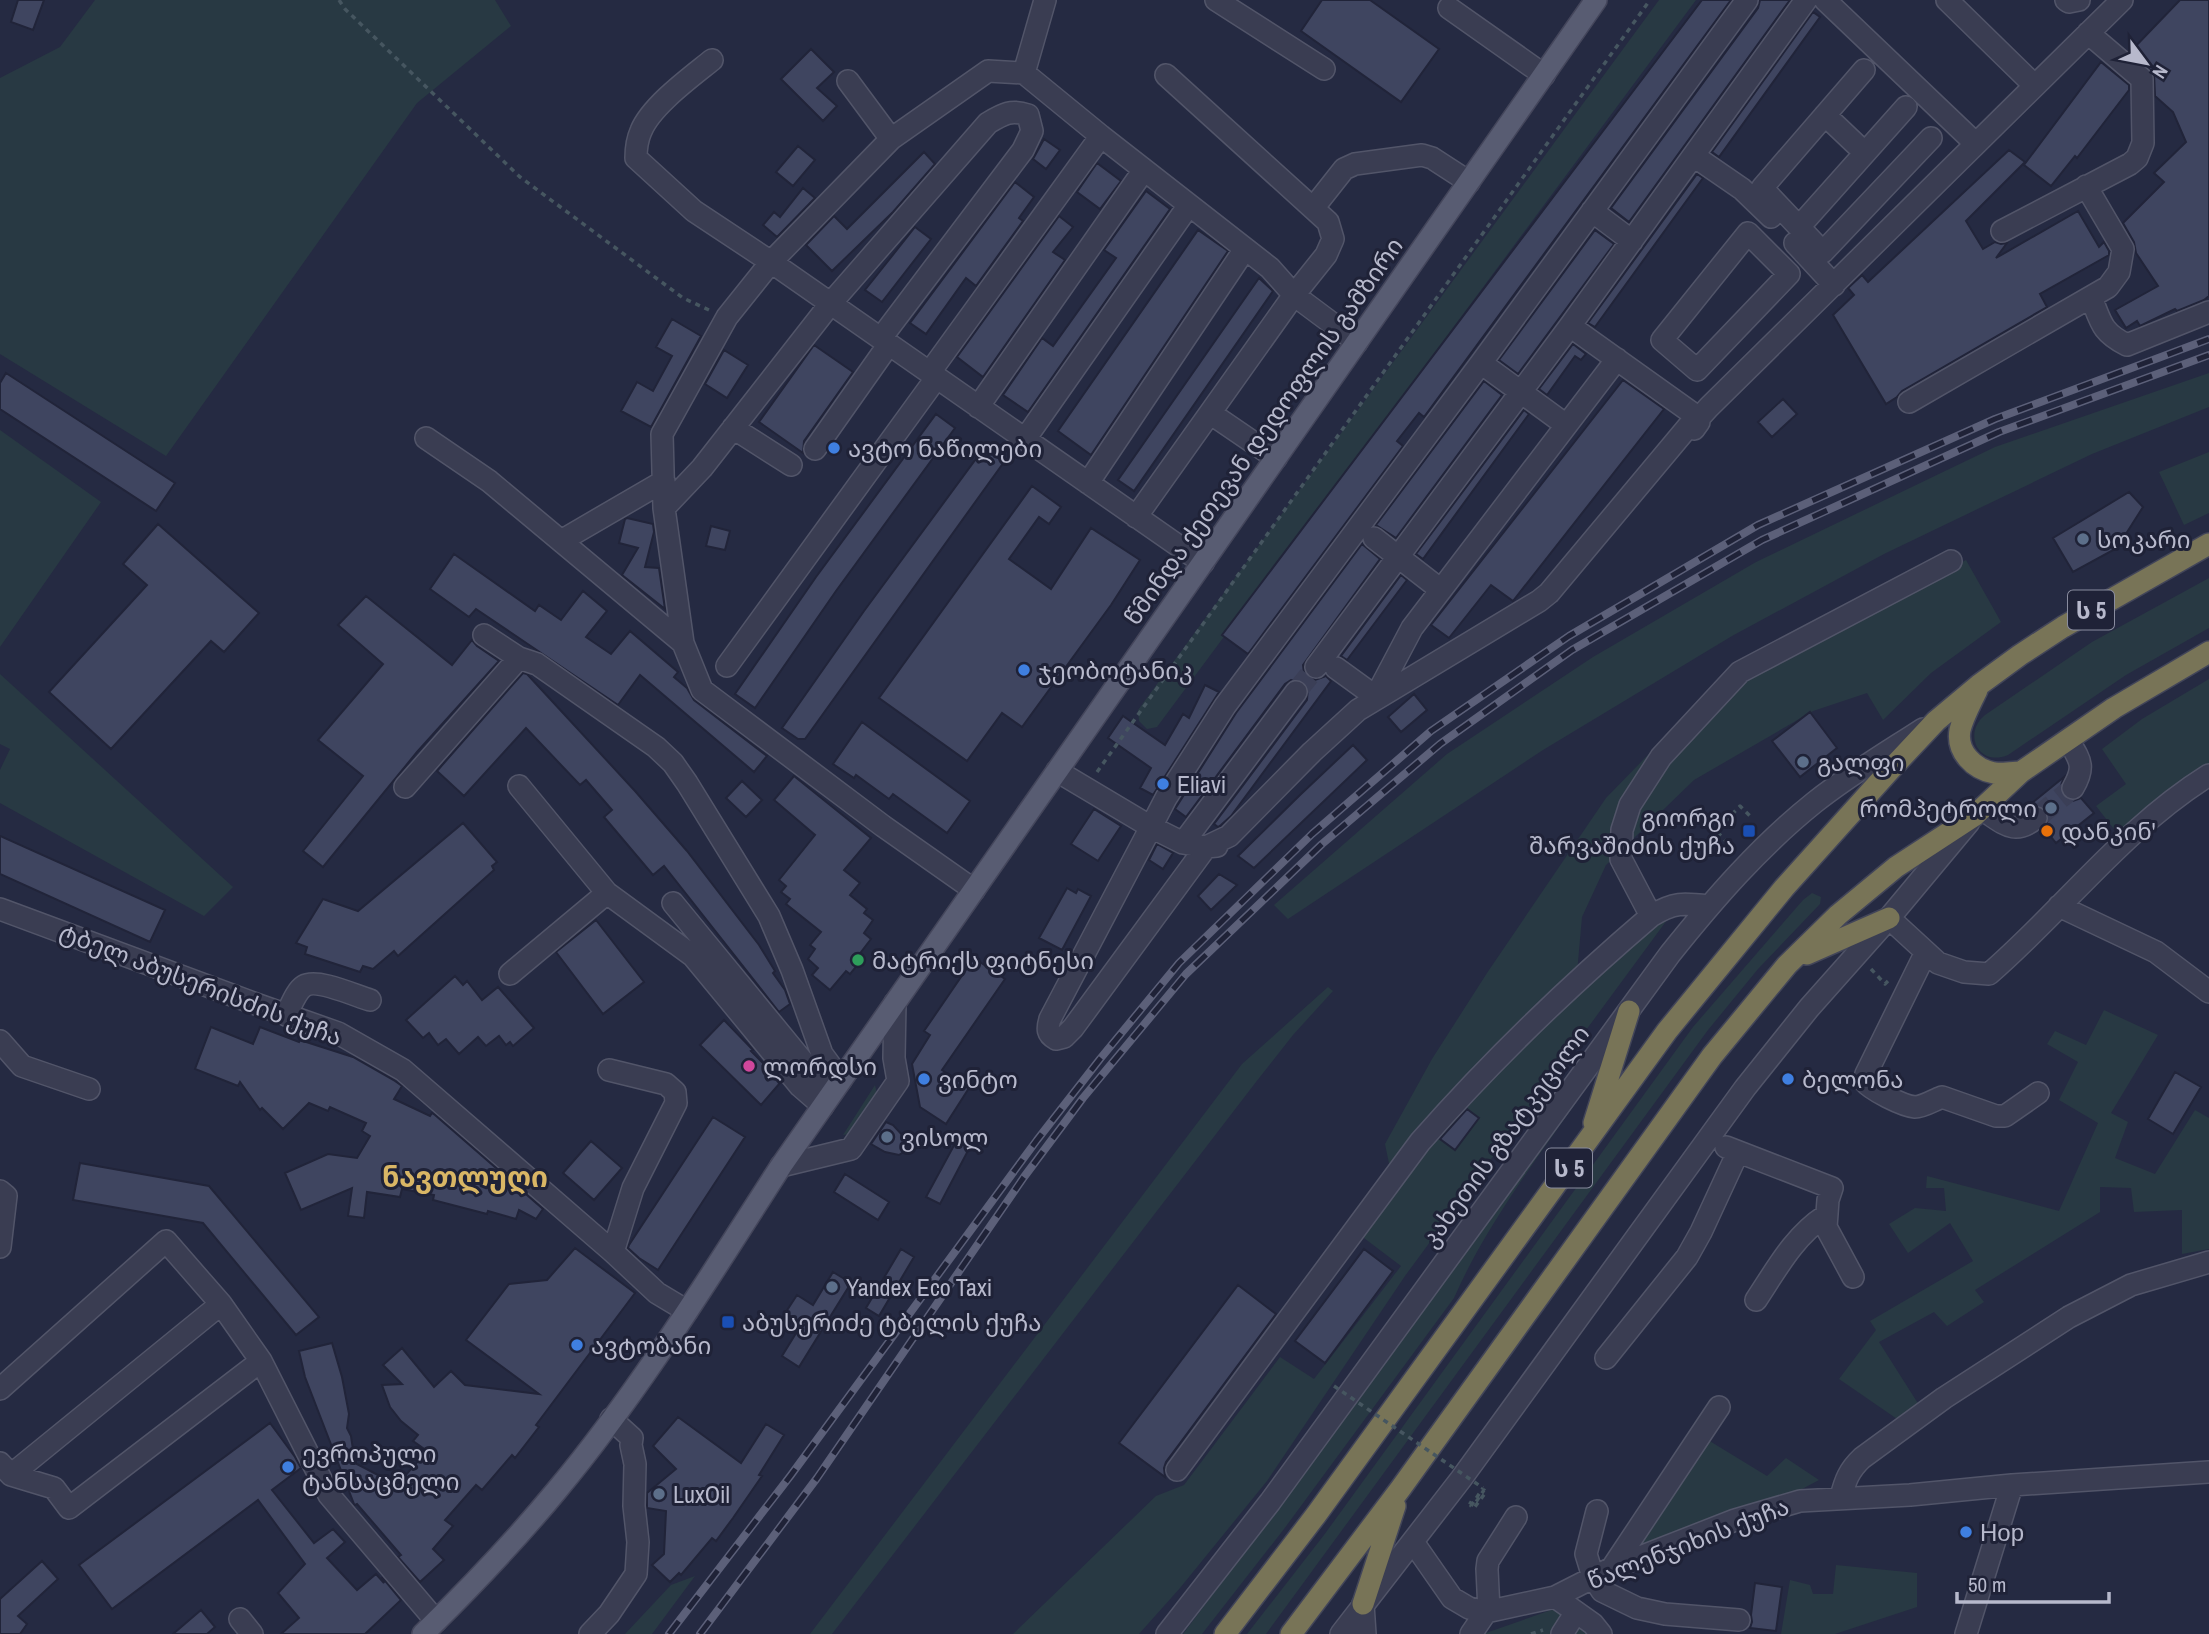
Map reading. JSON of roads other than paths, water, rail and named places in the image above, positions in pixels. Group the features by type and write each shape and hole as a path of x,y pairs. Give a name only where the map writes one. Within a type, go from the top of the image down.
{"highway":[{"name":"კახეთის გზატკეცილი","path":"1225,1634 1316,1515 1667,1031 1784,888 1936,721 1979,685 2063,627 2209,544"},
{"name":"ს 5","path":"1291,1634 1401,1488 1712,1056 1787,965 1838,915 1896,867 1977,813 2021,772 2114,708 2209,652"},
{"path":"1979,685 1960,731 1959,744 1966,757 1982,769 1996,773 2021,772"},
{"path":"1787,965 1827,944 1889,918"},
{"path":"1588,1142 1629,1011"},
{"path":"1363,1604 1401,1488"}],"main road":[{"name":"წმინდა ქეთევან დედოფლის გამზირი","path":"430,1628 480,1578 558,1489 611,1419 687,1311 832,1092 1544,75 1591,2"}],"street":[{"path":"1024,73 1045,0"},
{"path":"1216,0 1324,69"},
{"path":"1206,848 1073,1028 1064,1037 1056,1039 1051,1036 1047,1029 1050,1019 1166,798 1225,706 1365,532 1481,363 1747,0"},
{"path":"1376,700 1326,667 1397,556 1570,326 1806,0"},
{"path":"1825,0 1975,143"},
{"path":"1947,0 2034,85"},
{"path":"2066,0 2079,0"},
{"path":"1698,417 2122,0"},
{"path":"1449,8 1544,75"},
{"path":"2002,231 2137,158 2143,143 2142,79 2088,33"},
{"path":"712,60 662,103 642,128 636,143 636,158 694,211 831,303 1203,563"},
{"path":"1834,285 1809,248 1799,227 1762,188 1864,70"},
{"path":"974,890 883,826 702,690 683,643 664,508 662,434 727,317 771,262 891,139 988,71 1024,73 1270,268 1294,295 1357,342"},
{"path":"1136,517 1294,295 1326,255 1333,239 1328,222 1314,207 1166,75"},
{"path":"848,80 891,139"},
{"path":"1799,227 1906,107"},
{"path":"664,508 702,468 831,303 988,122 1016,111 1028,115 1032,131 1023,150 885,341 815,449"},
{"path":"1825,116 1865,153"},
{"path":"727,666 1101,136"},
{"path":"1694,156 1756,202 1809,248 1823,252 1931,138"},
{"path":"1314,207 1344,169 1355,164 1422,155 1432,158 1469,182"},
{"path":"978,407 1144,170"},
{"path":"1848,172 1875,197"},
{"path":"1909,402 2108,287 2119,272 2123,249 2086,187"},
{"path":"1025,439 1189,205"},
{"path":"1592,211 1632,241"},
{"path":"1748,233 1789,274 1757,307 1697,370 1662,340 1748,233"},
{"path":"1088,483 1245,249"},
{"path":"2091,297 2109,335 2127,345 2209,313"},
{"path":"1757,307 1783,335"},
{"path":"1570,326 1698,417"},
{"path":"1376,700 1412,628 1617,359"},
{"path":"1481,363 1566,425"},
{"path":"1210,413 1276,458"},
{"path":"1057,771 1183,843 1206,848 1232,841 1315,755 1376,700 1513,624 1555,595 1699,422 1698,417"},
{"path":"733,428 791,465"},
{"path":"426,438 489,481 683,643"},
{"path":"561,541 664,481"},
{"path":"1365,532 1441,590"},
{"path":"1651,916 1621,859 1622,830 1630,805 1661,757 1740,673 1951,561"},
{"path":"484,635 519,658 537,664 656,747 673,762 769,916 792,970 822,1054 832,1092"},
{"path":"405,787 519,658"},
{"path":"1183,843 1296,692"},
{"name":"კახეთის გზატკეცილი","path":"1167,1634 1270,1502 1670,954 1709,906 1748,863 1815,802 1852,774 1936,721"},
{"path":"2068,740 2080,759 2082,774 2074,788"},
{"path":"1889,918 1925,954 1938,963 1964,972 1989,974 2128,837 2209,775"},
{"path":"519,786 607,893 693,956 800,1086 832,1092"},
{"path":"1341,1634 1413,1542 1780,1043 1977,813 2013,828 2024,827 2036,818"},
{"path":"510,974 607,893"},
{"path":"1177,1470 1420,1142 1458,1099 1532,1024 1651,916 1669,905 1685,903 1709,906"},
{"path":"673,904 810,1070 832,1092"},
{"path":"2059,906 2156,951 2208,988"},
{"name":"ტბელ აბუსერისძის ქუჩა","path":"0,909 338,1032 402,1070 657,1293 687,1311"},
{"path":"1925,954 1866,1074 1864,1081 1869,1088 1907,1105 1920,1106 1942,1097 1996,1116 2005,1116 2038,1093"},
{"path":"286,1015 300,989 307,984 319,984 370,1000"},
{"path":"781,1166 851,1149 898,1081 894,1058 895,1003"},
{"path":"0,1041 22,1066 89,1089"},
{"path":"609,1070 666,1084 675,1093 676,1103 633,1188 613,1252"},
{"path":"1709,1139 1832,1188 1825,1216 1826,1227 1853,1277"},
{"path":"1606,1359 1687,1256 1712,1210 1738,1152"},
{"path":"0,1247 3,1193"},
{"path":"1755,1300 1790,1248 1825,1216"},
{"path":"0,1389 166,1241 221,1304 261,1361 329,1495 418,1599 430,1628"},
{"path":"1841,1497 1845,1480 1862,1458 1944,1398 2069,1317 2131,1285 2209,1262"},
{"path":"6,1469 221,1304"},
{"path":"6,1469 54,1488 69,1508 261,1361"},
{"path":"1719,1407 1603,1573 1602,1591 1637,1608 1665,1614 1739,1620"},
{"path":"590,1634 609,1614 636,1574 638,1542 632,1438 611,1419"},
{"name":"წალენჯიხის ქუჩა","path":"1488,1611 1555,1597 1603,1573 1735,1520 1800,1501 2209,1472"},
{"path":"1966,1634 2012,1485"},
{"path":"1597,1511 1586,1554 1603,1573"},
{"path":"1471,1634 1488,1611 1488,1561 1516,1517"},
{"path":"1413,1542 1451,1598 1469,1608 1488,1611"},
{"path":"1555,1597 1593,1624 1601,1634"},
{"path":"1363,1604 1365,1634"},
{"path":"1562,1634 1576,1612"}],"tunnel":[{"path":"1296,692 1316,667"},
{"path":"2036,818 2073,788"}],"railway":[{"path":"669,1634 791,1475 1037,1140 1179,963 1312,834 1431,731 1569,636 1758,525 1995,419 2209,339"},
{"path":"700,1634 817,1478 1024,1177 1083,1098 1186,974 1322,844 1440,744 1572,650 1762,540 1999,432 2209,355"}],"place":[{"name":"ავტო ნაწილები","path":"834,448"},
{"name":"სოკარი","path":"2083,539"},
{"name":"ჯეობოტანიკ","path":"1024,670"},
{"name":"გალფი","path":"1803,762"},
{"name":"Eliavi","path":"1163,784"},
{"name":"რომპეტროლი","path":"2051,808"},
{"name":"გიორგი შარვაშიძის ქუჩა","path":"1749,831"},
{"name":"დანკინ'","path":"2047,831"},
{"name":"მატრიქს ფიტნესი","path":"858,960"},
{"name":"ლორდსი","path":"749,1066"},
{"name":"ვინტო","path":"924,1079"},
{"name":"ბელონა","path":"1788,1079"},
{"name":"ვისოლ","path":"887,1137"},
{"name":"Yandex Eco Taxi","path":"832,1287"},
{"name":"აბუსერიძე ტბელის ქუჩა","path":"728,1322"},
{"name":"ავტობანი","path":"577,1345"},
{"name":"ევროპული ტანსაცმელი","path":"288,1467"},
{"name":"LuxOil","path":"659,1494"},
{"name":"Нор","path":"1966,1532"}],"district":[{"name":"ნავთლუღი","path":"465,1177"}]}
